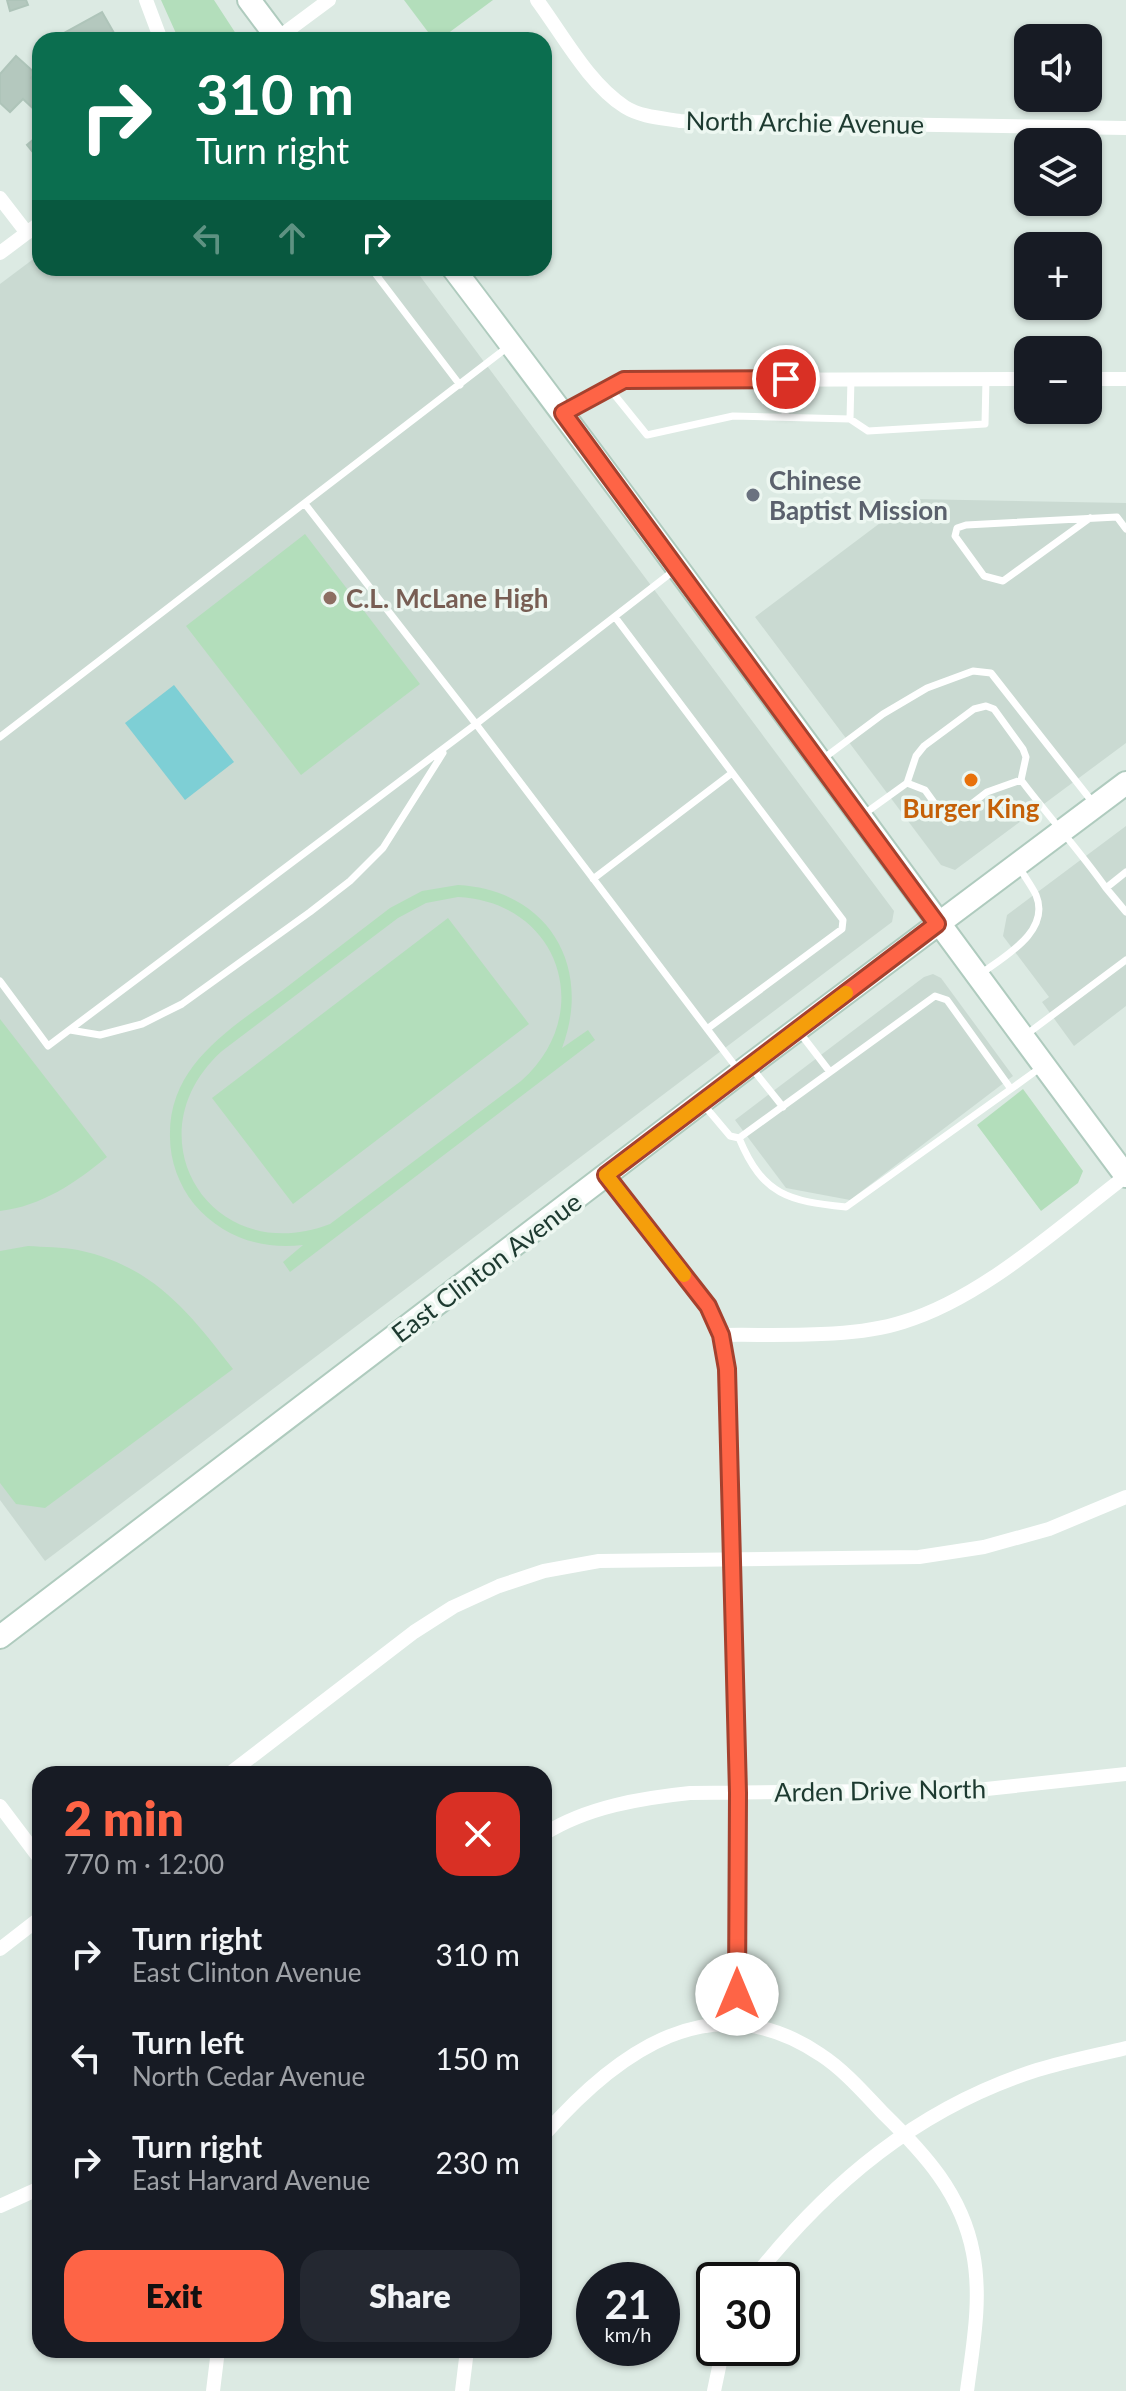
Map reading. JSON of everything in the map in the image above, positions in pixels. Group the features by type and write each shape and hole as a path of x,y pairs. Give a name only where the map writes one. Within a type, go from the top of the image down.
{"main road":[{"path":"249,0 272,32"},
{"path":"459,276 1126,1176"},
{"name":"East Clinton Avenue","path":"0,1637 1126,783"}],"street":[{"path":"146,0 158,32"},
{"path":"286,32 329,0"},
{"name":"North Archie Avenue","path":"537,0 605,91 627,108 653,117 680,121 1126,128"},
{"path":"0,198 27,233"},
{"path":"0,253 32,229"},
{"path":"563,413 624,380 1014,379"},
{"path":"1102,379 1126,379"},
{"path":"606,1175 708,1306 721,1335 727,1369 738,1793 737,2023"},
{"path":"721,1335 862,1331 903,1323 971,1292 1126,1176"},
{"path":"239,1766 414,1632 453,1607 499,1586 544,1571 599,1561 932,1555 984,1547 1049,1529 1126,1497"},
{"name":"Arden Drive North","path":"552,1830 600,1809 644,1798 690,1793 977,1790 1126,1774"},
{"path":"0,1806 32,1848"},
{"path":"0,1949 32,1924"},
{"path":"552,2126 576,2098 604,2074 658,2040 698,2028 737,2023 795,2040 822,2055 904,2133 940,2174 959,2209 973,2249 978,2282 977,2316 967,2391"},
{"path":"766,2262 841,2182 904,2133 989,2088 1038,2070 1126,2048"},
{"path":"0,2206 32,2192"},
{"path":"213,2391 217,2358"},
{"path":"462,2391 466,2358"},
{"path":"714,2391 719,2366"}],"lane":[{"path":"377,276 460,385"},
{"path":"0,737 511,345"},
{"path":"785,417 786,379"},
{"path":"850,419 851,379"},
{"path":"609,388 647,435 733,416 850,419 868,431 985,424 986,379"},
{"path":"305,504 707,1029 783,1107"},
{"path":"1090,518 1003,581 993,581 984,576 955,536 957,528 966,525 1090,518 1122,517 1126,529"},
{"path":"0,981 48,1046 476,724 677,568"},
{"path":"615,617 843,920 842,929 707,1029"},
{"path":"819,762 883,714 927,688 973,671 991,673 1096,806"},
{"path":"859,817 907,783 916,756 924,746 974,709 986,706 994,709 1023,749 1026,757 1021,780 1060,832 1072,840 1126,912"},
{"path":"70,1030 100,1035 142,1024 182,1004 310,912 350,881 383,848 447,746"},
{"path":"593,879 732,773"},
{"path":"907,783 925,790 948,822 987,792 1021,780"},
{"path":"977,977 1018,946 1033,930 1037,897 1017,864"},
{"path":"1106,888 1126,872"},
{"path":"1022,1038 1126,960"},
{"path":"702,1103 730,1136 739,1138 935,996 947,1000 1011,1089"},
{"path":"797,1030 830,1072"},
{"path":"739,1138 747,1157 772,1188 787,1197 809,1203 846,1207 1043,1066"}],"shaded area":[{"name":"C.L. McLane High","path":"32,260 32,276 420,276 894,911 892,922 45,1561 0,1500 0,284"},
{"path":"912,499 1126,503 1126,743 955,870 941,865 755,617"},
{"path":"1126,826 1126,1006 1074,1046 1042,1002 1049,997 1003,936 1007,915"},
{"path":"933,974 941,978 1013,1076 850,1200 786,1188 735,1120 924,977"}],"green space":[{"path":"161,0 214,0 235,32 175,32"},
{"path":"404,0 493,0 450,32 428,32"},
{"path":"305,534 420,684 301,775 186,626"},
{"path":"458,885 490,890 517,901 539,917 555,938 566,962 571,989 570,1018 562,1048 588,1030 595,1040 290,1272 283,1262 303,1245 272,1245 243,1239 217,1225 194,1204 174,1164 170,1146 172,1111 191,1068 224,1034 390,908 422,891","holes":["458,897 493,904 522,918 543,940 556,966 561,995 558,1025 544,1054 521,1081 330,1224 288,1233 250,1228 219,1212 196,1187 184,1155 183,1120 195,1085 222,1051 398,918 426,903"]},
{"path":"448,918 529,1024 293,1204 212,1098"},
{"path":"0,1019 107,1157 83,1176 44,1199 0,1211"},
{"path":"1023,1089 1083,1171 1078,1183 1041,1211 977,1125"},
{"path":"28,1246 78,1250 104,1257 148,1279 184,1310 233,1369 45,1508 16,1504 0,1483 0,1251"}],"water":[{"path":"174,685 234,762 185,800 125,723"}],"building":[{"path":"7,0 26,0 28,5 10,11"},
{"path":"102,12 113,32 66,32"},
{"path":"16,56 32,70 32,107 23,99 10,112 0,103 0,74"}],"slow traffic":[{"path":"684,1275 606,1175 846,993"}],"place":[{"name":"Chinese Baptist Mission","path":"753,495"},
{"name":"C.L. McLane High","path":"330,598"},
{"name":"Burger King","path":"971,780"}],"route":[{"path":"737,1994 738,1793 727,1369 721,1335 708,1306 606,1175 937,924 563,413 624,380 786,379"}]}
